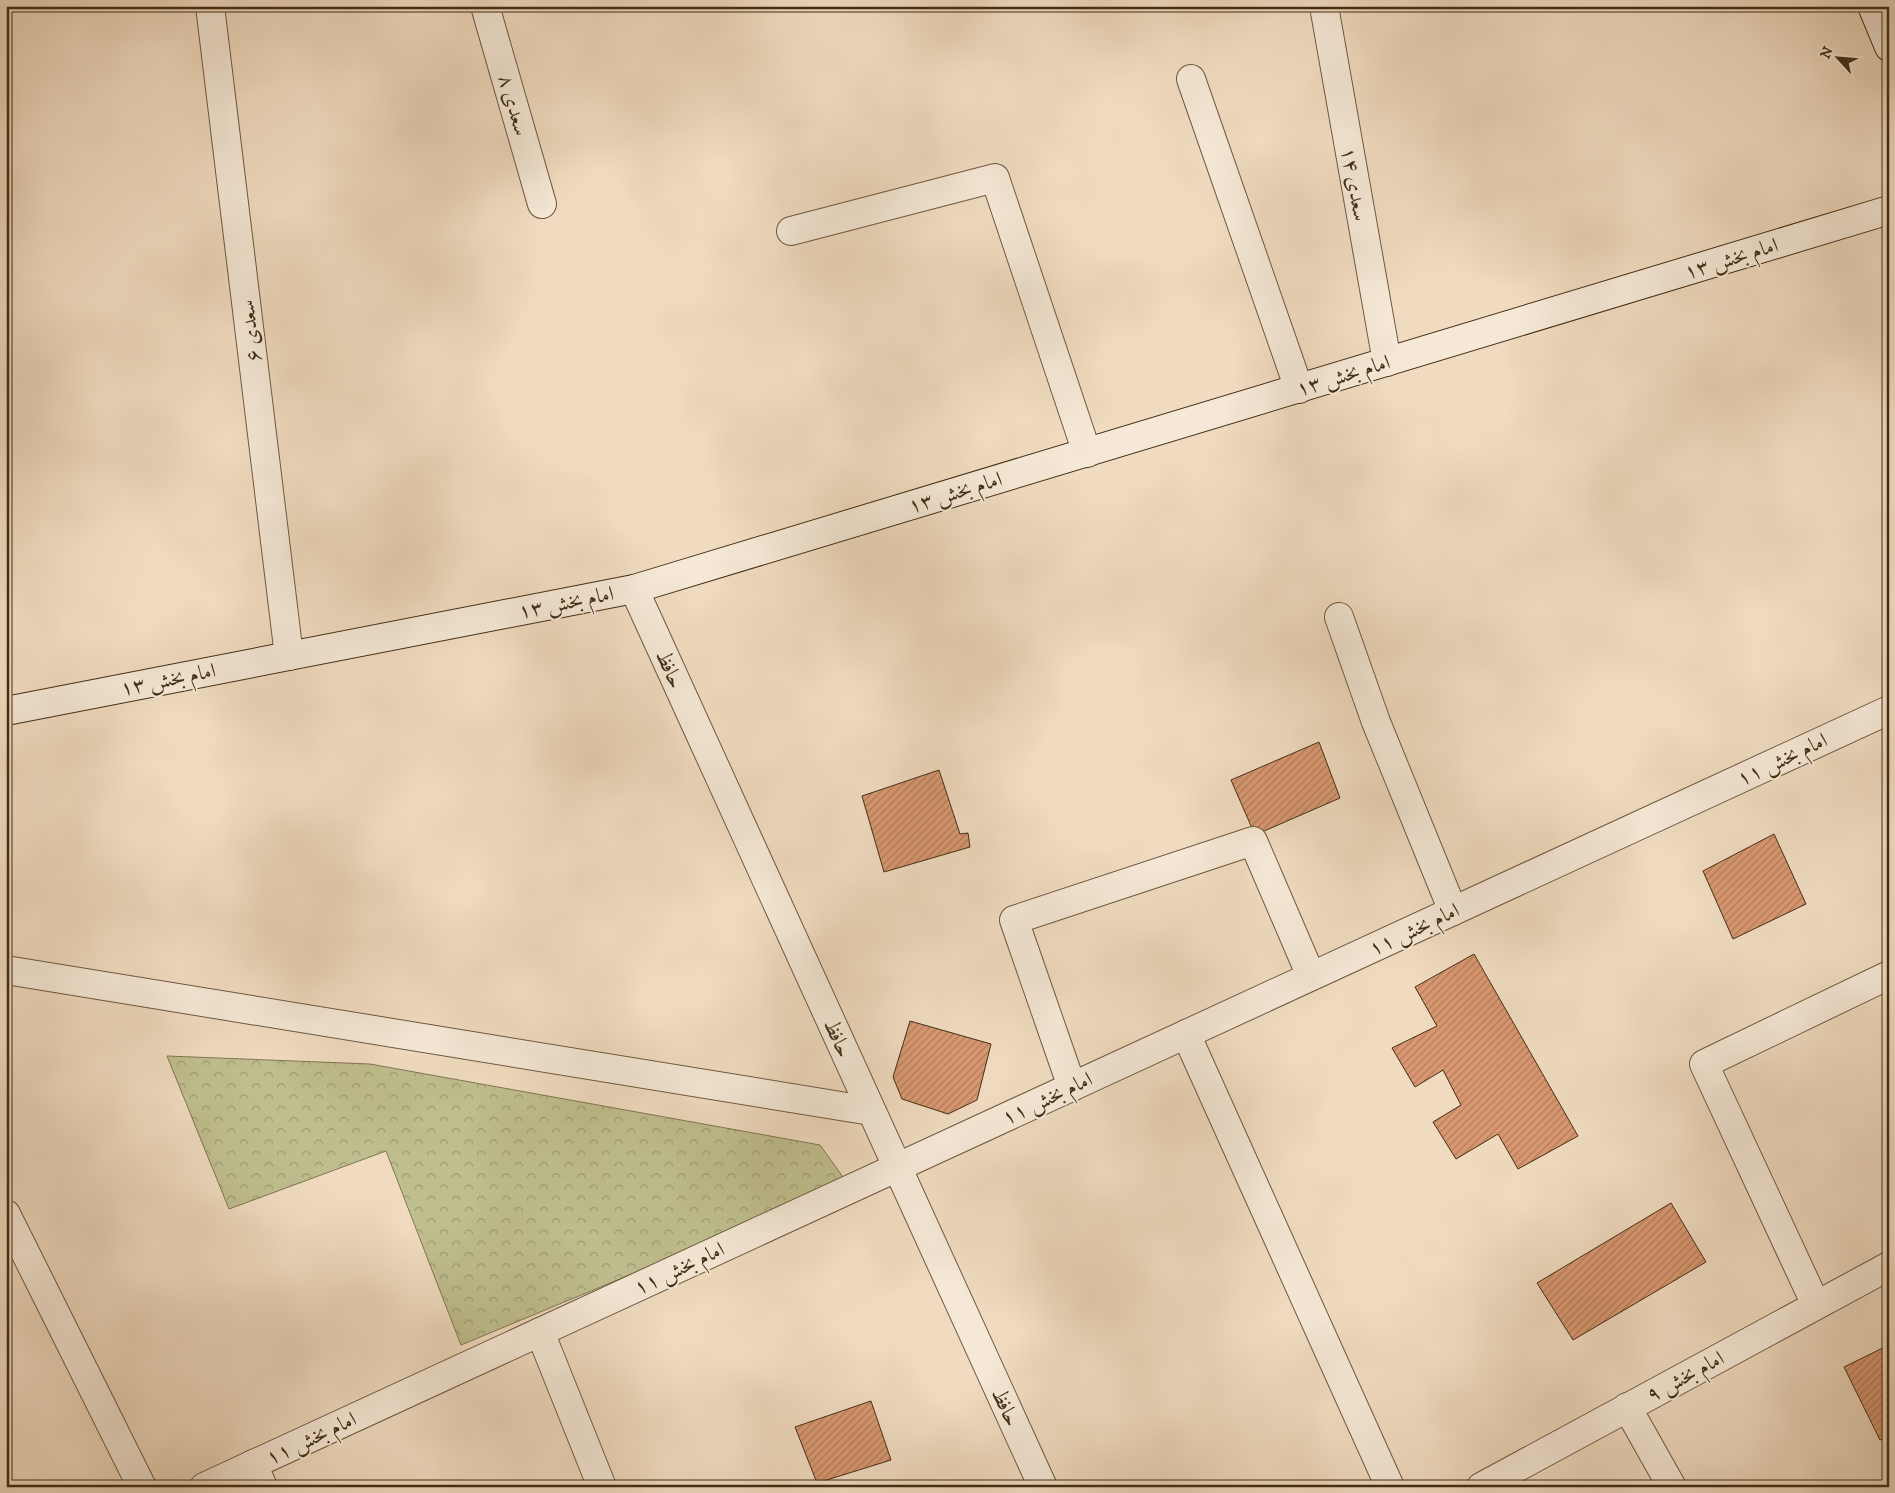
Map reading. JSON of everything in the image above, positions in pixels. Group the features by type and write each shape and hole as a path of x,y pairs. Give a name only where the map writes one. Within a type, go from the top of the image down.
{"street":[{"name":"سعدی ۶","path":"210,6 289,656"},
{"name":"سعدی ۸","path":"485,6 542,204"},
{"name":"سعدی ۱۴","path":"1324,6 1387,362"},
{"path":"1872,6 1889,47"},
{"path":"1191,79 1299,389"},
{"path":"791,231 995,178 1087,453"},
{"name":"امام بخش ۱۳","path":"6,711 634,589 1889,210"},
{"name":"حافظ","path":"634,589 1042,1487"},
{"path":"1339,617 1376,722 1453,911"},
{"name":"امام بخش ۱۱","path":"204,1487 258,1476 540,1332 1889,710"},
{"path":"1072,1087 1014,920 1253,841 1311,976"},
{"path":"6,970 871,1111"},
{"path":"1816,1305 1704,1064 1889,976"},
{"path":"1186,1034 1390,1487"},
{"path":"6,1214 142,1487"},
{"name":"امام بخش ۹","path":"1481,1487 1889,1266"},
{"path":"540,1332 602,1487"},
{"path":"1627,1407 1672,1487"}],"green space":[{"path":"167,1056 370,1064 820,1145 848,1184 461,1345 386,1151 229,1209"}],"building":[{"path":"1319,742 1340,798 1255,835 1231,780"},
{"path":"939,770 960,834 968,833 970,847 884,872 862,796"},
{"path":"1774,834 1806,904 1733,939 1703,871"},
{"path":"1474,954 1578,1136 1518,1169 1498,1134 1456,1159 1433,1122 1461,1105 1443,1070 1415,1087 1392,1048 1437,1026 1415,987"},
{"path":"910,1021 991,1044 977,1100 948,1114 902,1099 893,1077"},
{"path":"1671,1203 1706,1262 1573,1340 1537,1283"},
{"path":"1889,1345 1889,1437 1880,1440 1844,1367"},
{"path":"871,1401 891,1460 817,1483 795,1427"}]}
